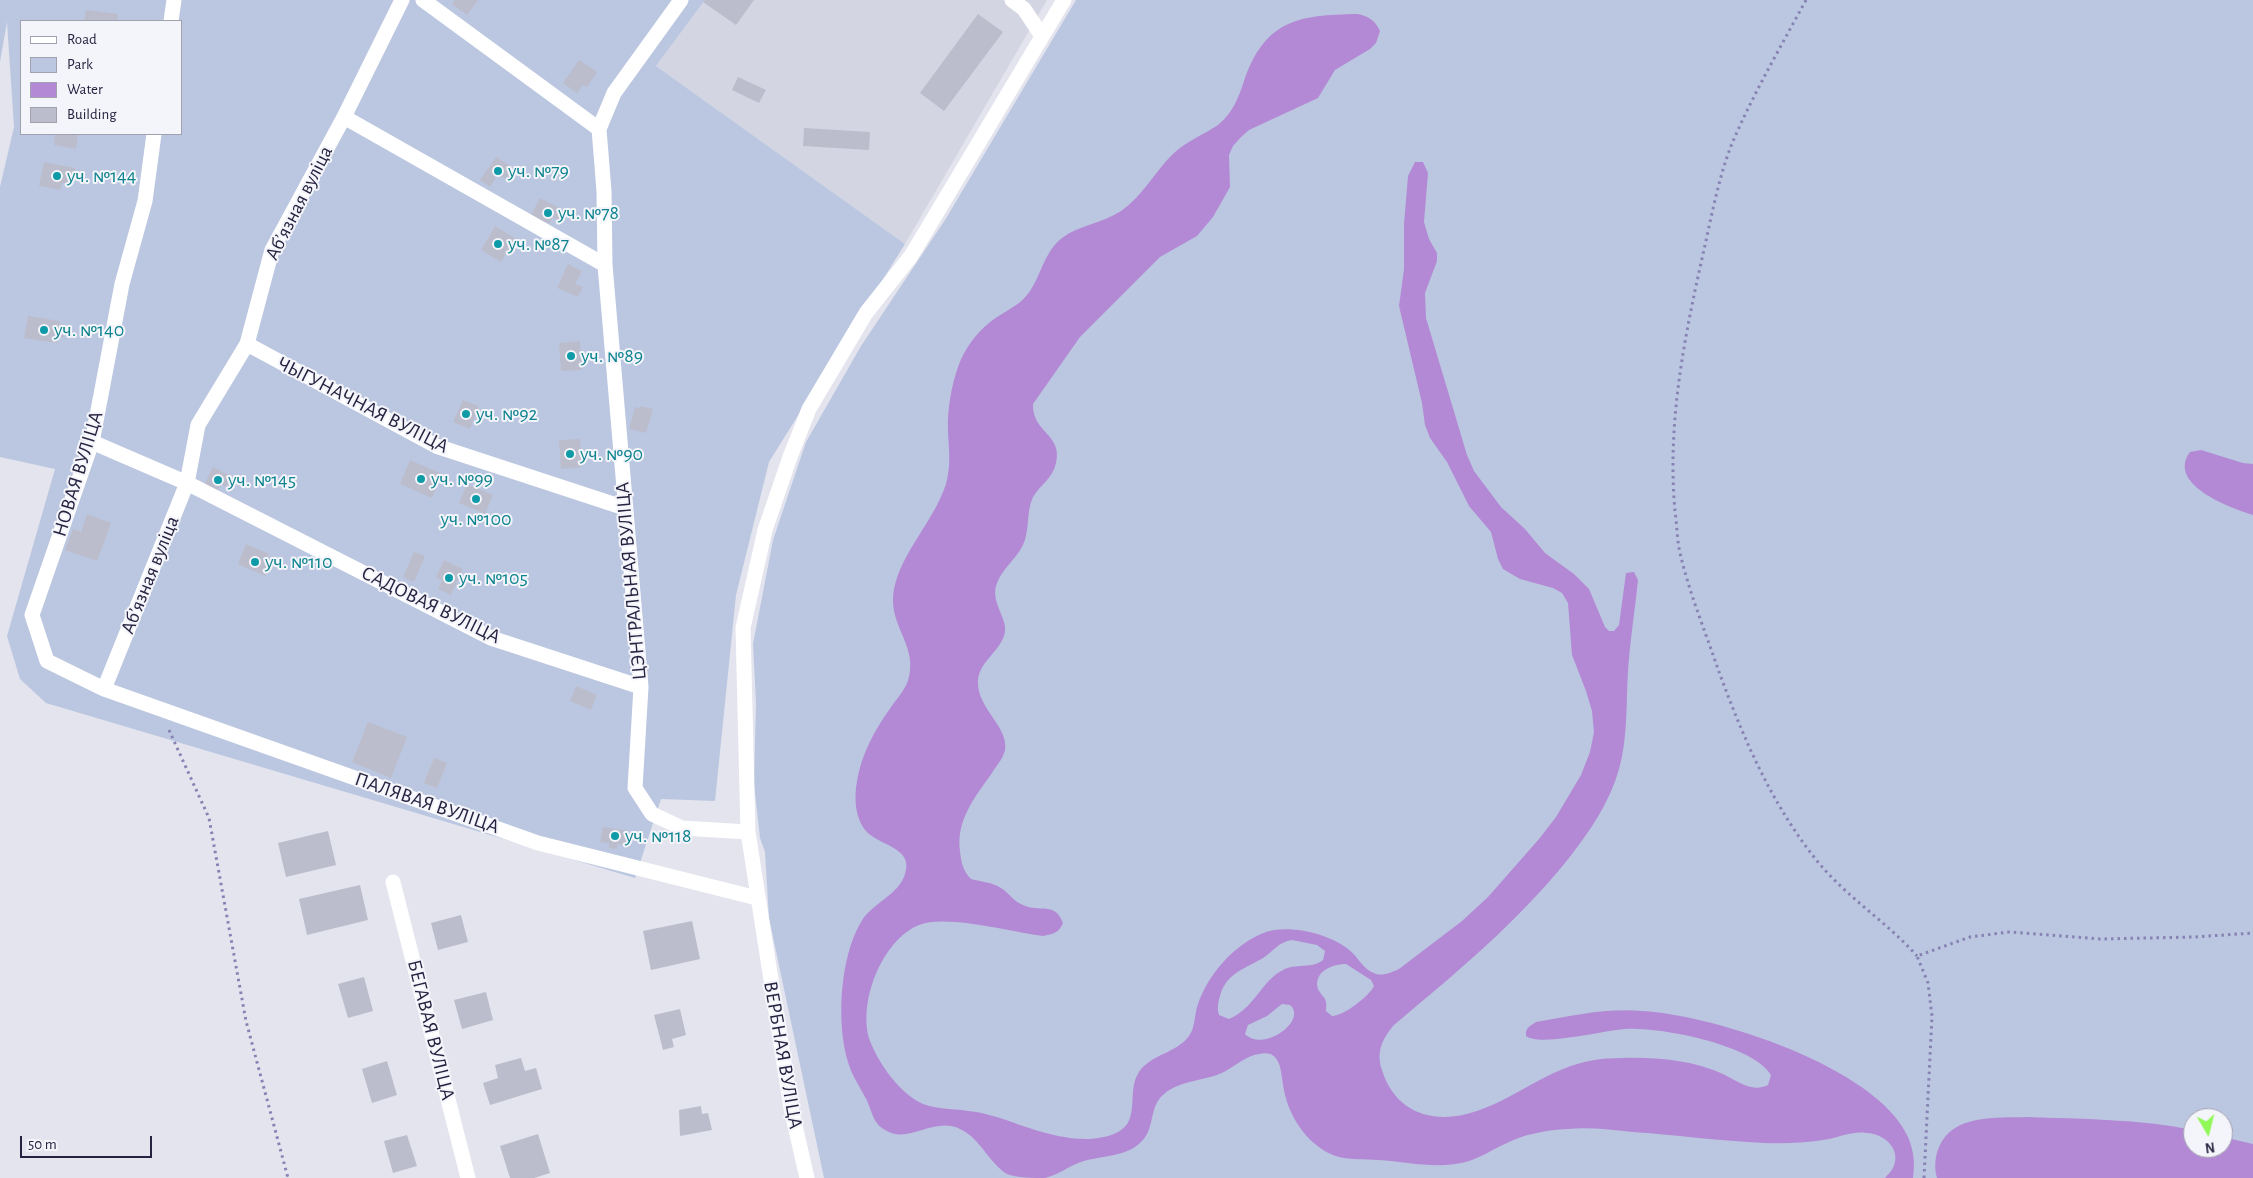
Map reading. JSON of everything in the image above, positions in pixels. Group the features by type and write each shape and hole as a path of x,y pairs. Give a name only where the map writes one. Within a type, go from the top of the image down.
{"street":[{"path":"171,20 174,0"},
{"name":"Абʼязная вуліца","path":"104,689 187,484 198,425 247,344 272,250 344,117 402,0"},
{"path":"423,0 599,129"},
{"name":"ЦЭНТРАЛЬНАЯ ВУЛІЦА","path":"681,0 614,93 599,129 604,191 605,266 624,508 641,687 635,788 652,814 682,828 748,832"},
{"path":"1012,0 1024,9 1042,36"},
{"name":"ВЕРБНАЯ ВУЛІЦА","path":"807,1178 791,1108 762,932 748,832 743,628 765,530 790,457 809,410 861,321 911,256 1064,0"},
{"path":"344,117 605,266"},
{"name":"НОВАЯ ВУЛІЦА","path":"104,689 47,661 32,615 92,442 122,284 145,201 154,135"},
{"name":"ЧЫГУНАЧНАЯ ВУЛІЦА","path":"247,344 436,446 624,508"},
{"name":"САДОВАЯ ВУЛІЦА","path":"92,442 187,484 491,638 641,687"},
{"name":"ПАЛЯВАЯ ВУЛІЦА","path":"104,689 538,843 757,898"},
{"name":"БЕГАВАЯ ВУЛІЦА","path":"394,882 468,1178"}],"path":[{"path":"1806,0 1754,97 1730,149 1713,211 1680,368 1673,428 1674,493 1679,552 1728,698 1752,754 1783,813 1814,858 1873,917 1897,934 1916,956 1928,983 1932,1016 1924,1178"},
{"path":"159,708 209,818 246,1021 288,1178"},
{"path":"1916,956 1970,938 2008,932 2100,939 2194,937 2253,933"}],"shaded area":[{"path":"705,0 1047,0 905,244 656,66"}],"green space":[{"path":"0,0 705,0 656,66 905,244 769,462 736,595 715,801 661,799 635,878 46,703 20,679 7,636 55,469 0,457 0,187 14,127 7,22 0,62"},
{"path":"1076,0 2253,0 2253,1178 824,1178 769,918 765,852 760,838 754,784 756,703 753,644 773,540 806,442 861,346 945,220"}],"water":[{"path":"1357,14 1371,19 1380,31 1376,43 1370,49 1335,70 1318,98 1249,130 1241,137 1233,146 1229,155 1230,187 1213,217 1197,236 1160,257 1080,337 1033,404 1037,421 1052,439 1055,446 1057,453 1056,463 1052,473 1033,497 1023,545 1001,575 996,586 996,600 1005,624 1004,636 981,669 978,682 982,700 1002,733 1005,750 968,809 961,829 960,851 963,866 971,879 998,886 1023,905 1056,912 1063,923 1055,933 1043,936 979,925 945,922 931,922 919,925 906,933 894,944 884,958 870,992 867,1026 873,1049 883,1066 902,1090 923,1104 983,1113 1046,1133 1076,1139 1105,1137 1125,1127 1131,1113 1133,1088 1139,1072 1150,1061 1178,1046 1189,1036 1193,1028 1202,993 1215,972 1241,946 1261,934 1271,931 1282,929 1306,931 1339,943 1352,952 1371,972 1382,974 1399,969 1462,921 1488,897 1556,817 1581,775 1590,752 1594,732 1592,711 1572,655 1568,603 1562,593 1553,588 1520,579 1503,569 1498,559 1491,532 1469,506 1447,462 1430,438 1425,425 1422,403 1399,306 1404,269 1404,224 1408,176 1415,162 1423,162 1428,173 1424,222 1429,239 1437,253 1437,261 1425,293 1426,318 1467,455 1474,471 1501,507 1525,529 1545,553 1574,574 1589,589 1605,627 1609,631 1614,631 1619,625 1626,573 1634,572 1638,580 1627,683 1624,745 1619,769 1605,805 1592,827 1569,858 1507,926 1390,1030 1383,1041 1380,1052 1380,1063 1388,1085 1397,1097 1419,1113 1447,1117 1462,1115 1488,1107 1552,1074 1570,1066 1592,1060 1647,1058 1673,1060 1711,1069 1750,1087 1756,1088 1768,1085 1771,1075 1761,1064 1745,1054 1725,1046 1681,1035 1659,1031 1625,1029 1545,1040 1526,1036 1527,1029 1536,1022 1589,1013 1629,1010 1673,1015 1750,1034 1790,1049 1829,1067 1863,1088 1891,1112 1908,1137 1914,1158 1913,1178 1885,1178 1895,1161 1893,1149 1880,1136 1862,1133 1796,1143 1772,1143 1576,1128 1528,1135 1474,1159 1458,1164 1424,1165 1344,1158 1319,1147 1302,1131 1287,1101 1277,1061 1274,1056 1266,1053 1250,1057 1217,1075 1169,1090 1156,1105 1146,1136 1129,1150 1081,1162 1045,1178 1020,1177 1007,1174 1000,1169 974,1139 960,1129 940,1126 912,1133 894,1134 885,1130 875,1120 852,1072 844,1046 841,1010 844,971 848,953 861,922 872,909 897,888 905,874 906,865 905,858 900,852 872,836 862,826 856,808 856,787 862,762 873,735 908,682 909,654 895,613 893,602 894,589 904,562 941,498 946,484 949,464 949,407 958,367 969,346 984,327 1026,296 1032,288 1049,253 1062,238 1121,211 1136,198 1174,153 1223,121 1237,99 1252,61 1262,45 1273,33 1286,25 1301,20 1317,16","holes":["1292,940 1317,945 1325,951 1323,960 1319,963 1283,970 1275,975 1252,1002 1238,1014 1229,1019 1219,1015 1220,996 1231,977 1263,958 1280,945","1346,964 1371,980 1374,986 1356,1005 1343,1013 1332,1016 1326,1011 1326,1001 1318,989 1317,983 1318,978 1325,970","1282,1004 1290,1005 1294,1011 1293,1019 1289,1026 1272,1037 1263,1040 1253,1039 1245,1034 1248,1025 1267,1016"]},
{"path":"2201,450 2243,463 2253,464 2253,515 2230,507 2204,493 2193,484 2186,474 2185,464 2190,452"},
{"path":"1989,1118 2089,1119 2183,1128 2183,1158 2233,1158 2233,1139 2253,1144 2253,1178 1937,1178 1936,1158 1939,1147 1946,1136 1965,1123"}],"building":[{"path":"455,0 478,0 467,15 452,4"},
{"path":"705,0 754,0 736,25 703,2"},
{"path":"86,10 118,14 117,20 84,20"},
{"path":"978,14 1003,32 944,111 920,93"},
{"path":"579,60 597,72 587,87 583,85 577,93 563,83"},
{"path":"738,77 766,90 759,103 732,90"},
{"path":"804,128 870,132 869,150 803,146"},
{"path":"55,135 78,135 76,149 54,145"},
{"name":"уч. №79","path":"496,157 513,168 505,179 498,174 490,187 480,180"},
{"name":"уч. №144","path":"44,162 75,168 72,185 62,183 60,190 39,186"},
{"name":"уч. №78","path":"540,198 565,211 559,221 553,217 549,224 531,215"},
{"name":"уч. №87","path":"495,226 515,238 501,262 481,250"},
{"name":"уч. №89","path":"568,264 582,271 575,284 583,287 578,297 557,288"},
{"name":"уч. №140","path":"28,316 60,321 59,329 64,330 63,338 58,337 57,343 24,338"},
{"name":"уч. №89","path":"580,341 582,370 561,371 559,343"},
{"name":"уч. №92","path":"463,400 479,406 470,429 453,422"},
{"path":"640,406 653,409 646,433 629,429 635,407 640,408"},
{"name":"уч. №90","path":"580,439 582,467 561,469 559,440"},
{"name":"уч. №99","path":"410,460 442,474 432,498 400,484"},
{"name":"уч. №145","path":"213,467 232,477 226,487 221,484 216,493 203,487"},
{"name":"уч. №100","path":"467,484 493,495 485,514 459,503"},
{"path":"87,514 111,523 97,561 65,550 73,529 81,532"},
{"name":"уч. №110","path":"246,544 269,554 267,558 272,560 265,576 238,564"},
{"path":"414,552 425,556 414,582 403,577"},
{"name":"уч. №105","path":"444,560 463,569 451,595 438,589 442,580 436,577"},
{"path":"576,686 597,695 591,710 570,701"},
{"path":"368,722 407,737 391,778 352,762"},
{"path":"434,758 447,763 437,788 424,783"},
{"name":"уч. №118","path":"603,827 629,831 626,846 617,844 617,849 609,848 609,843 600,842"},
{"path":"328,831 336,865 286,877 278,843"},
{"path":"360,885 368,920 307,935 299,899"},
{"path":"461,915 468,942 438,950 431,923"},
{"path":"692,921 700,959 651,970 643,931"},
{"path":"364,977 373,1011 348,1018 338,984"},
{"path":"486,992 493,1020 462,1029 454,1000"},
{"path":"680,1009 686,1035 672,1039 674,1047 663,1050 654,1015"},
{"path":"521,1058 525,1071 536,1068 542,1089 490,1105 483,1083 498,1078 495,1065"},
{"path":"387,1061 397,1095 372,1103 362,1069"},
{"path":"701,1106 702,1114 708,1113 712,1130 680,1136 679,1110"},
{"path":"538,1134 550,1173 534,1178 510,1178 500,1146"},
{"path":"407,1135 417,1166 393,1173 384,1141"}],"place":[{"name":"уч. №79","path":"498,171"},
{"name":"уч. №144","path":"57,176"},
{"name":"уч. №78","path":"548,213"},
{"name":"уч. №87","path":"498,244"},
{"name":"уч. №140","path":"44,330"},
{"name":"уч. №89","path":"571,356"},
{"name":"уч. №92","path":"466,414"},
{"name":"уч. №90","path":"570,454"},
{"name":"уч. №99","path":"421,479"},
{"name":"уч. №145","path":"218,480"},
{"name":"уч. №100","path":"476,499"},
{"name":"уч. №110","path":"255,562"},
{"name":"уч. №105","path":"449,578"},
{"name":"уч. №118","path":"615,836"}]}
